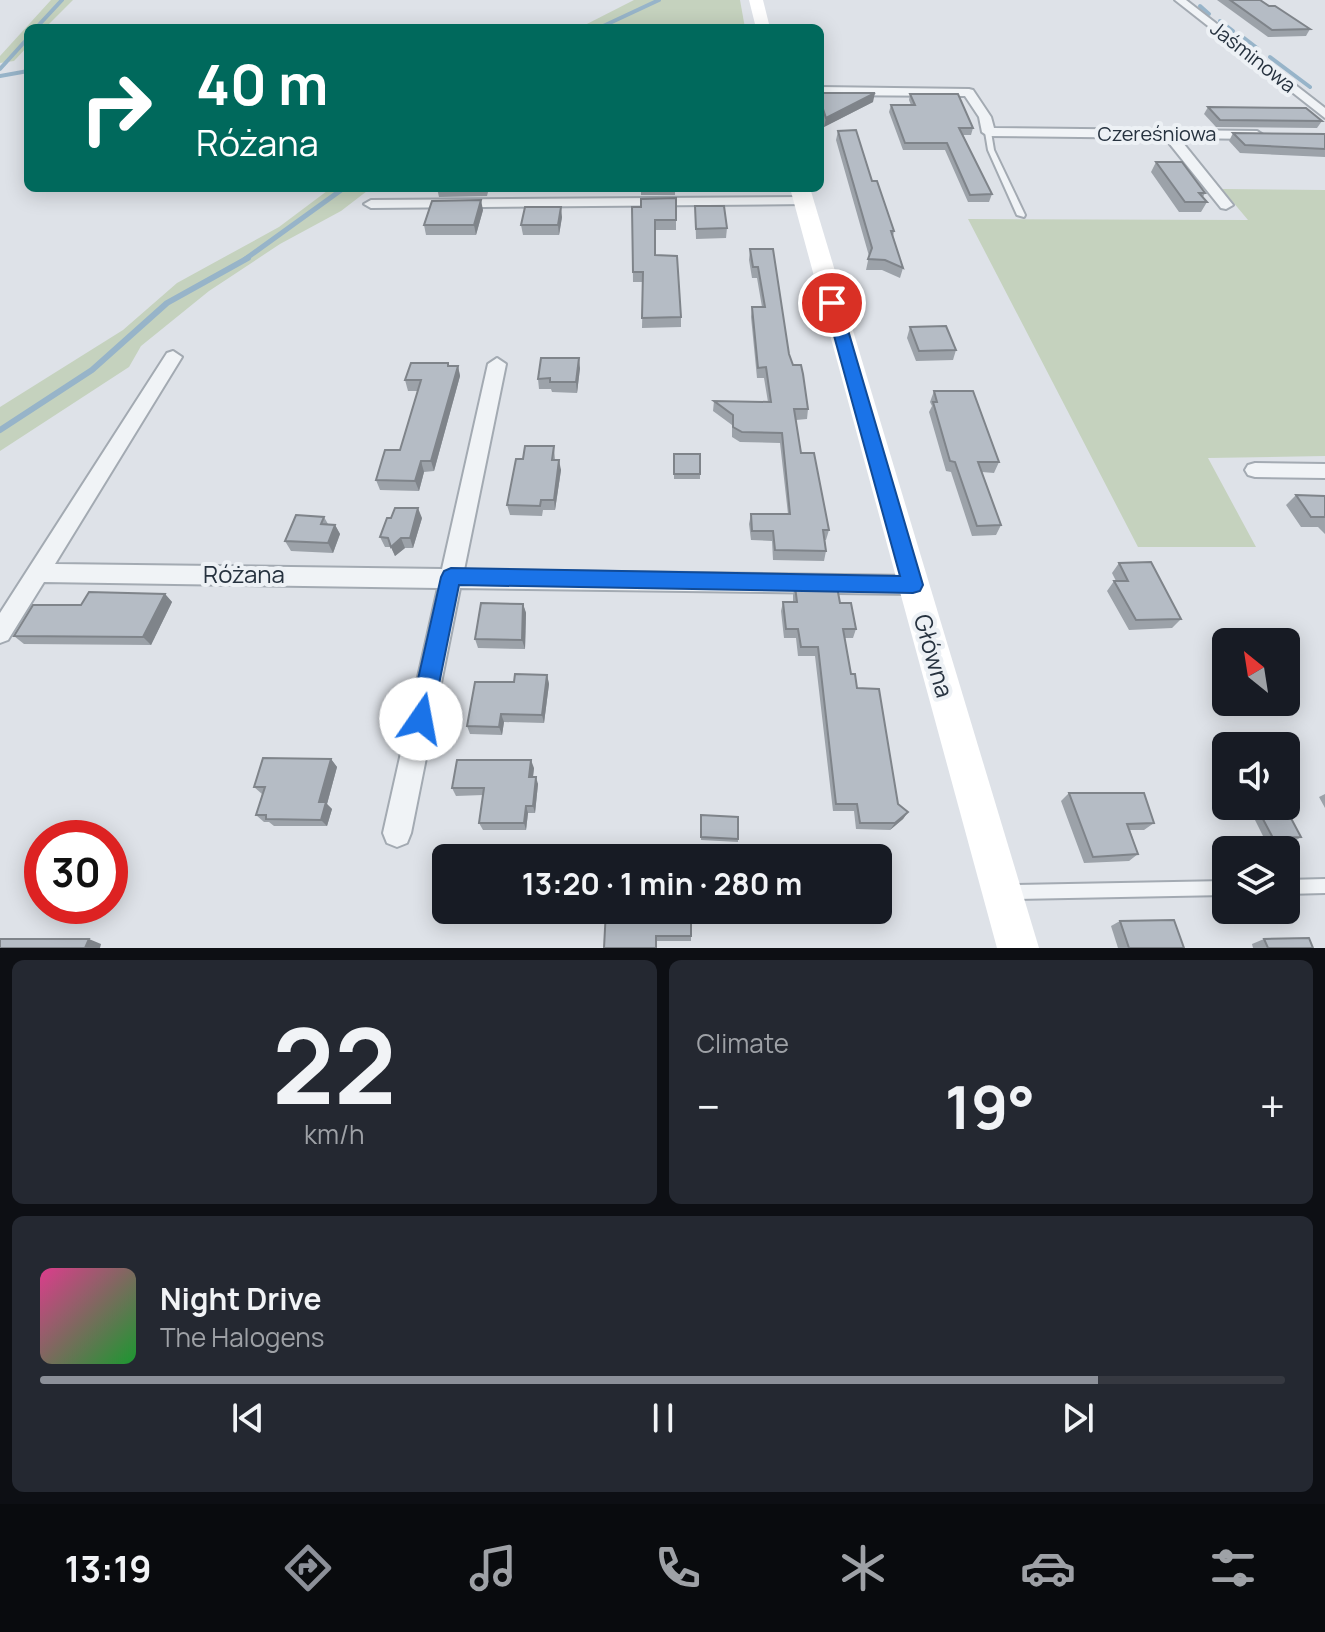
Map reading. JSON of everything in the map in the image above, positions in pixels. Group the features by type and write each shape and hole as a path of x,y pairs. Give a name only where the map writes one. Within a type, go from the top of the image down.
{"street":[{"path":"756,0 762,24"},
{"name":"Jaśminowa","path":"1180,0 1325,114"},
{"path":"824,91 969,93 985,117 988,132"},
{"name":"Czereśniowa","path":"988,132 1265,135"},
{"path":"1169,134 1226,205"},
{"path":"371,204 802,194"},
{"name":"Główna","path":"802,194 1018,948"},
{"path":"0,633 173,357"},
{"path":"397,833 497,364"},
{"path":"1255,470 1325,471"},
{"name":"Różana","path":"37,573 913,585"}],"lane":[{"path":"988,132 991,150 1021,215"},
{"path":"1300,887 1325,886"},
{"path":"1002,892 1212,888"}],"green space":[{"path":"51,0 73,0 49,24 29,24"},
{"path":"634,0 740,0 744,24 587,24"},
{"path":"24,30 24,50 14,61 0,63 0,56"},
{"path":"1222,189 1325,190 1325,456 1208,458 1256,547 1138,547 968,219 1248,220"},
{"path":"326,192 366,192 341,211 280,244 209,291 141,346 129,367 0,451 0,407 123,330 177,283 279,227"}],"building":[{"path":"1230,0 1260,0 1310,29 1272,30"},
{"path":"824,93 875,93 826,118"},
{"path":"910,94 958,94 973,128 959,128 992,194 970,195 947,143 905,143 891,105 915,105"},
{"path":"1208,107 1306,108 1322,121 1220,120"},
{"path":"856,130 872,181 877,181 903,268 885,260 868,259 872,248 838,131"},
{"path":"1233,133 1325,134 1325,149 1245,145"},
{"path":"1156,162 1182,162 1205,193 1199,193 1207,202 1185,202"},
{"path":"676,198 676,220 655,220 655,255 677,256 681,317 642,318 643,272 633,272 632,207 641,207 641,199"},
{"path":"481,200 474,225 424,225 432,201"},
{"path":"695,206 724,206 727,228 696,229"},
{"path":"525,207 561,207 558,225 521,225"},
{"path":"750,249 773,249 789,354 793,365 801,365 803,374 808,409 794,409 801,453 814,453 829,530 823,530 826,551 775,550 773,531 752,531 751,514 790,514 782,433 742,432 733,427 733,415 714,401 771,402 766,367 758,368 752,307 765,307 758,267 753,267"},
{"path":"946,326 956,350 919,351 910,327"},
{"path":"541,358 579,358 576,382 538,379"},
{"path":"411,363 458,366 431,461 421,461 415,481 376,480 385,450 400,450 421,380 405,380"},
{"path":"934,391 973,391 999,462 978,462 1001,525 977,526 955,462 950,461 933,402 937,402"},
{"path":"525,446 554,446 552,460 559,460 554,500 541,500 540,506 507,505 516,459 523,459"},
{"path":"674,454 700,454 700,474 674,474"},
{"path":"1296,495 1325,496 1325,517 1311,517"},
{"path":"395,508 418,508 410,538 401,538 391,547 388,538 380,537 387,518 391,518"},
{"path":"296,515 324,517 321,524 335,525 328,543 285,541"},
{"path":"1151,562 1181,619 1136,620 1114,581 1128,581 1119,563"},
{"path":"795,586 837,587 840,603 851,603 856,629 843,629 851,674 855,674 857,688 879,689 898,804 908,812 895,823 860,823 857,804 836,804 818,647 801,647 798,629 786,629 783,602 797,602"},
{"path":"89,592 165,594 143,637 14,636 33,605 81,605"},
{"path":"481,603 523,604 522,640 475,639"},
{"path":"515,674 547,675 542,715 501,714 499,727 467,726 475,682 514,682"},
{"path":"263,758 331,759 319,802 326,802 321,820 266,819 266,815 256,815 265,787 254,787"},
{"path":"457,760 531,760 529,777 536,777 533,806 526,806 524,823 479,823 484,788 452,788"},
{"path":"1069,793 1144,793 1154,823 1127,824 1138,854 1093,857"},
{"path":"701,815 738,817 738,839 701,837"},
{"path":"1263,820 1292,820 1301,837 1300,836 1272,836"},
{"path":"1174,920 1184,948 1129,948 1120,921"},
{"path":"605,924 691,924 691,936 656,936 656,948 604,948"},
{"path":"1309,938 1313,948 1268,948 1264,939"},
{"path":"0,939 89,939 85,948 0,948"}],"waterway":[{"path":"40,24 62,0"},
{"path":"608,24 659,0"},
{"path":"1200,6 1209,14"},
{"path":"1220,21 1233,31"},
{"path":"1244,38 1257,48"},
{"path":"0,69 24,42"},
{"path":"1270,57 1310,87"},
{"path":"0,76 24,72"},
{"path":"244,260 338,192"},
{"path":"0,430 92,370 167,303 248,258"}],"route":[{"path":"421,719 451,577 913,585 832,303"}]}
